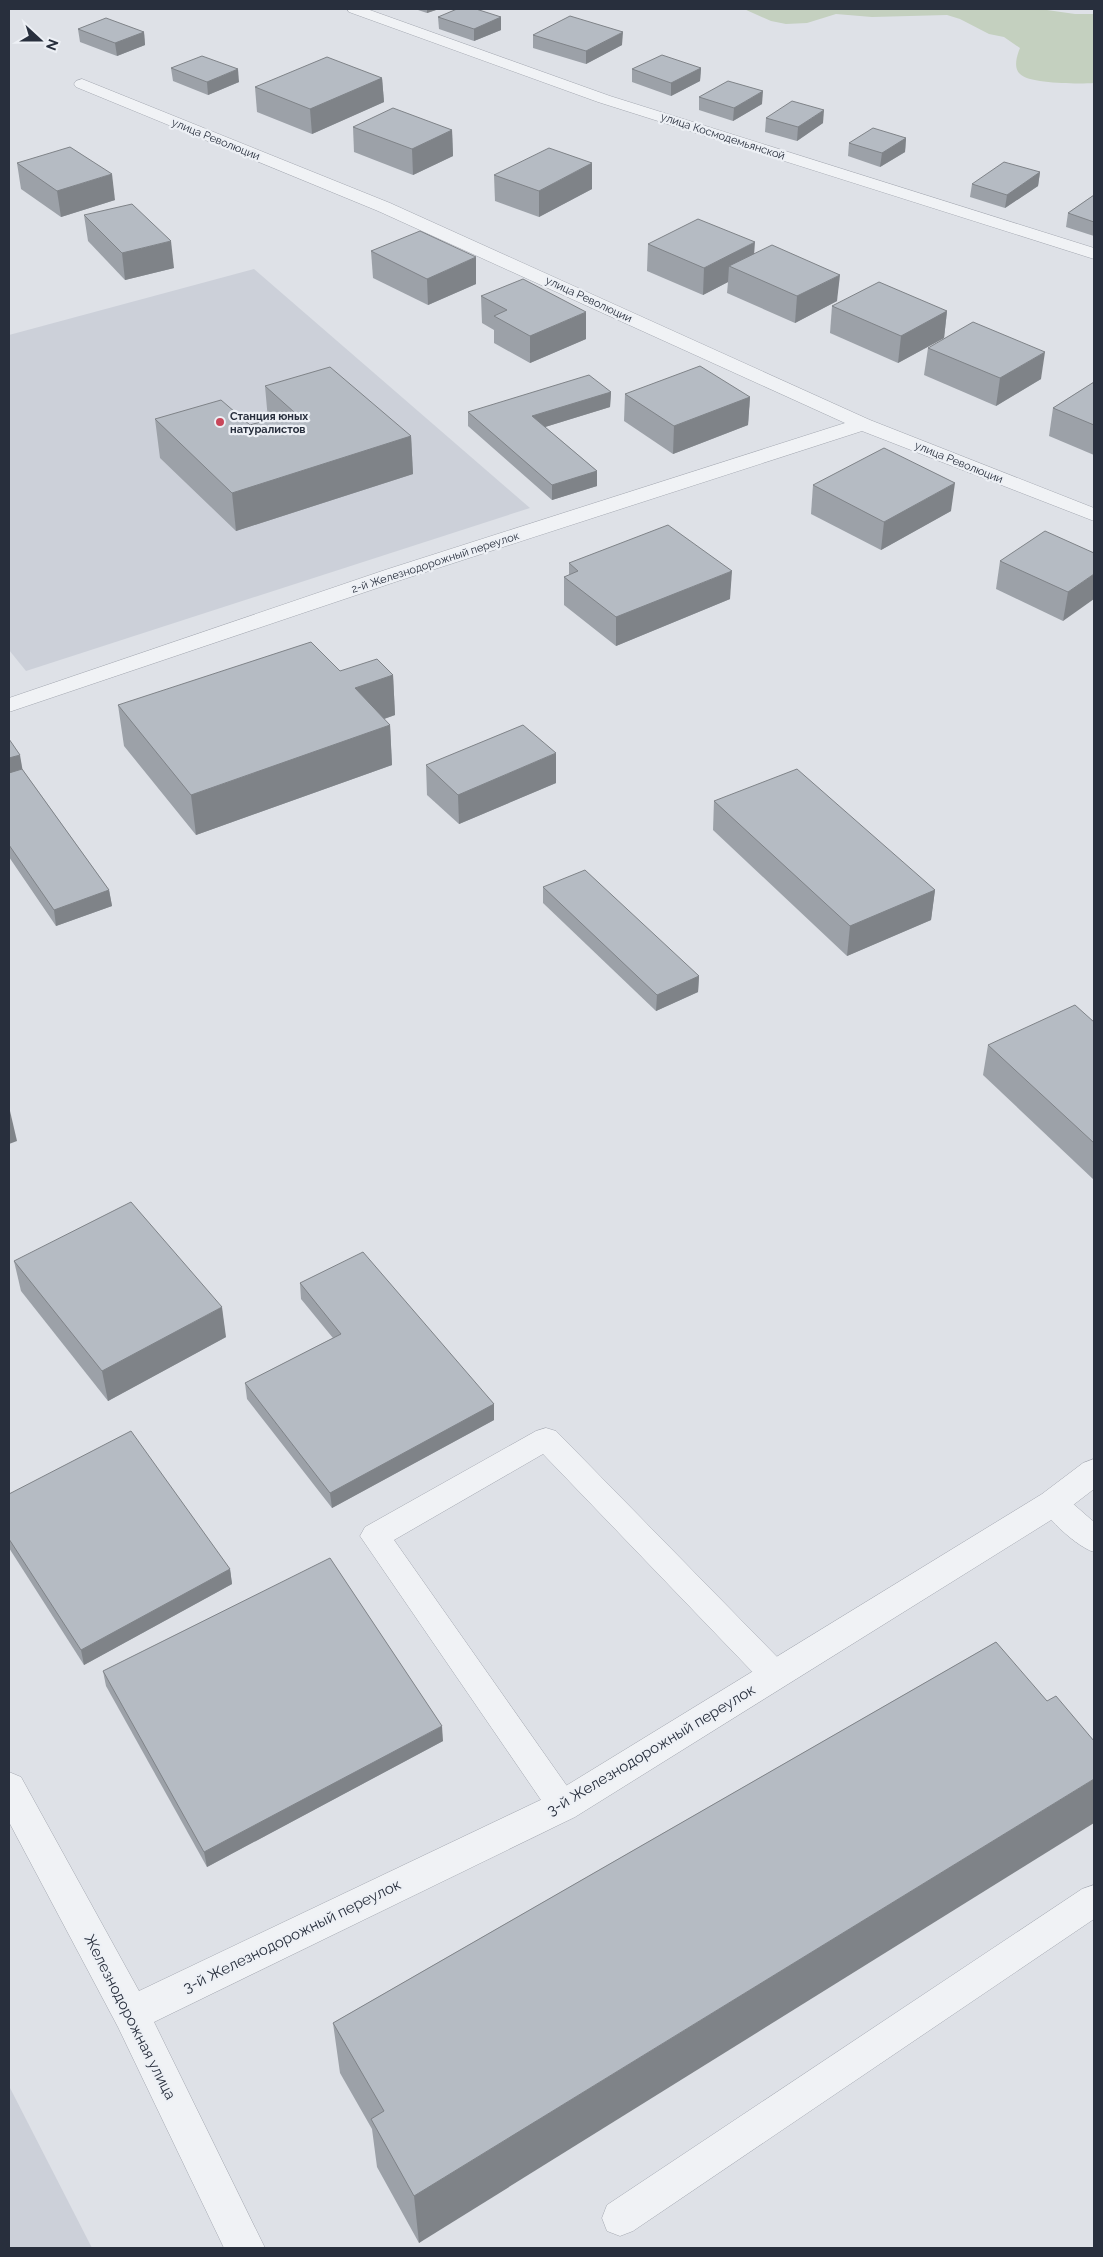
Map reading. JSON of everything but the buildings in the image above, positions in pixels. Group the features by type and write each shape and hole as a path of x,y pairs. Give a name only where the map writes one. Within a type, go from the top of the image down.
{"street":[{"name":"улица Космодемьянской","path":"354,9 598,97 1094,254"},
{"name":"улица Революции","path":"82,84 384,207 864,424 1094,515"},
{"name":"2-й Железнодорожный переулок","path":"9,704 402,572 864,424"},
{"name":"3-й Железнодорожный переулок","path":"131,2014 563,1806 1053,1503 1094,1472"},
{"name":"Железнодорожная улица","path":"9,1788 131,2014 245,2248"}],"lane":[{"path":"563,1806 375,1536 546,1439 775,1675"},
{"path":"1053,1503 1094,1540"},
{"path":"620,2218 1094,1900"}],"shaded area":[{"name":"Станция юных натуралистов","path":"254,269 530,508 26,671 9,650 9,335"},
{"path":"9,2086 92,2248 9,2248"}],"green space":[{"path":"744,9 1040,9 1075,14 1094,14 1094,83 1055,83 1025,77 1020,74 1016,65 1020,48 1004,37 989,34 960,19 947,15 872,17 836,14 807,23 786,24 771,21"}],"place":[{"name":"Станция юных натуралистов","path":"220,422"}]}
